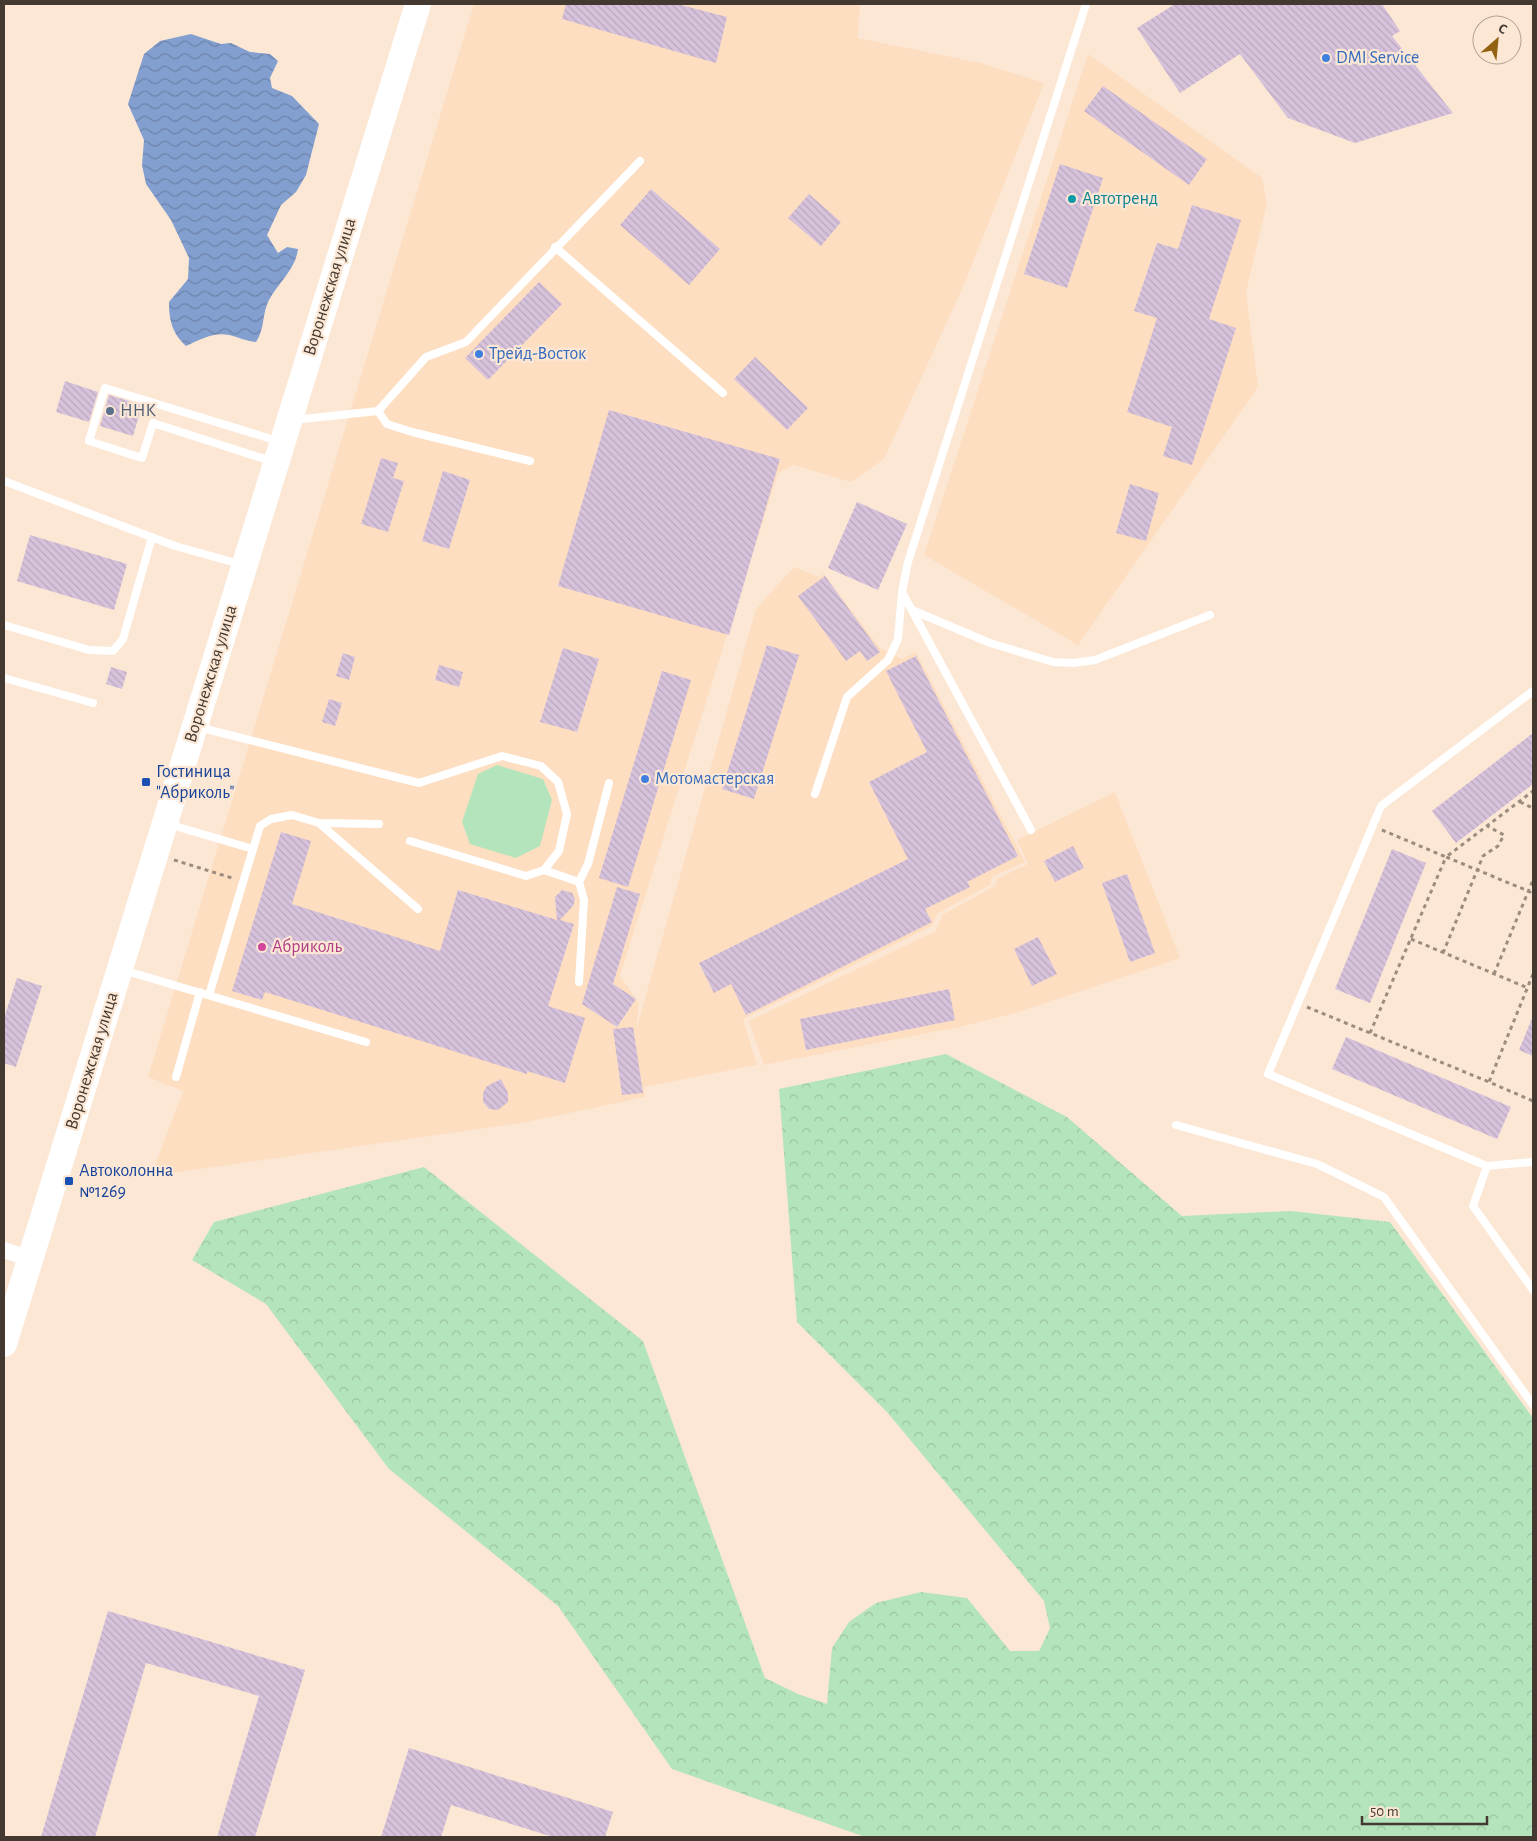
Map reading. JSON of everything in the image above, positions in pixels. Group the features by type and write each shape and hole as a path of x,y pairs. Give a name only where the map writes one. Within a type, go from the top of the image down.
{"highway":[{"name":"Воронежская улица","path":"4,1344 418,4"}],"street":[{"path":"4,1250 31,1259"}],"lane":[{"path":"815,794 847,697 888,660 898,639 902,592 908,562 1086,4"},
{"path":"282,442 105,388 89,441 142,458 153,423 282,442 378,411 426,357 466,342 640,161"},
{"path":"556,247 723,393"},
{"path":"378,411 387,424 530,462"},
{"path":"4,481 152,538 244,565"},
{"path":"4,625 90,650 113,651 123,639 152,538"},
{"path":"902,592 1030,830"},
{"path":"912,610 990,643 1053,662 1072,663 1095,660 1210,615"},
{"path":"4,678 93,702"},
{"path":"1533,691 1381,806 1268,1074 1487,1166 1533,1162"},
{"path":"196,726 418,783 502,756 540,766 558,782 566,814 559,851 544,870 526,876 410,841"},
{"path":"579,982 584,900 579,882 588,864 609,783"},
{"path":"209,995 260,826 271,819 292,815 319,824 380,824"},
{"path":"166,823 253,849"},
{"path":"319,824 418,909"},
{"path":"544,870 579,882"},
{"path":"121,969 366,1042"},
{"path":"176,1077 200,992"},
{"path":"1176,1125 1317,1164 1384,1197 1533,1405"},
{"path":"1487,1166 1473,1206 1533,1290"}],"path":[{"path":"1370,1033 1446,857 1533,791"},
{"path":"1519,802 1533,808"},
{"path":"1443,952 1483,856 1498,846 1504,834 1487,826"},
{"path":"1372,827 1533,893"},
{"path":"156,855 244,881"},
{"path":"1494,974 1533,880"},
{"path":"1411,939 1528,988"},
{"path":"1489,1082 1533,974"},
{"path":"1298,1003 1533,1101"}],"shaded area":[{"path":"474,4 860,4 858,38 981,63 1044,83 964,285 884,459 851,482 793,465 778,473 620,976 639,1003 636,1030 756,609 794,567 819,577 824,574 880,648 902,659 916,652 1025,862 992,877 990,885 938,913 932,926 743,1019 757,1065 644,1087 645,1097 527,1122 151,1176 183,1091 148,1077"},
{"path":"1088,54 1262,178 1267,203 1246,292 1258,387 1078,645 924,555"},
{"path":"1115,792 1180,958 1012,1014 964,1026 764,1065 749,1021 936,931 942,915 995,886 997,879 1028,864 1017,840"}],"green space":[{"path":"497,765 543,779 552,800 540,846 516,858 470,844 462,822 478,774"},
{"path":"946,1054 1067,1117 1182,1216 1291,1211 1390,1222 1533,1418 1533,1837 865,1837 672,1769 558,1606 389,1469 266,1304 192,1260 214,1222 424,1167 643,1341 765,1678 798,1694 827,1704 832,1648 849,1622 876,1603 921,1592 967,1598 1010,1651 1039,1651 1050,1628 1044,1601 887,1412 797,1322 779,1089"}],"water":[{"path":"191,34 221,44 231,43 250,52 270,54 278,61 270,78 272,88 292,96 319,124 306,175 296,192 281,205 267,235 278,253 287,247 298,249 294,263 269,300 261,332 256,342 223,334 207,337 186,346 174,331 171,320 169,302 188,279 189,258 171,220 146,184 142,165 144,140 128,104 144,54 160,41"}],"building":[{"path":"566,4 677,4 727,17 716,63 562,19"},
{"name":"DMI Service","path":"1175,4 1382,4 1400,31 1392,36 1453,113 1355,143 1288,118 1240,54 1180,93 1137,28"},
{"path":"1103,86 1207,159 1189,185 1084,111"},
{"path":"1060,164 1103,178 1067,288 1024,274"},
{"path":"651,189 720,249 689,285 620,225"},
{"path":"809,194 841,222 821,246 788,218"},
{"path":"1192,205 1241,220 1209,319 1236,328 1192,465 1163,456 1172,427 1127,412 1157,318 1134,311 1157,243 1178,249"},
{"path":"539,282 562,304 488,380 465,358"},
{"path":"755,357 808,408 787,430 734,379"},
{"path":"65,381 98,392 89,422 56,412"},
{"path":"109,395 142,405 133,436 100,426"},
{"path":"609,410 780,459 729,635 558,586"},
{"path":"381,458 398,463 393,478 404,481 388,532 361,524"},
{"path":"443,471 470,480 449,549 422,541"},
{"path":"1130,484 1159,493 1146,541 1116,533"},
{"path":"857,502 907,524 878,590 828,568"},
{"path":"30,535 127,564 114,610 17,581"},
{"path":"825,576 880,652 867,661 860,651 846,661 798,596"},
{"path":"767,645 799,655 754,799 722,789"},
{"path":"563,648 599,659 577,732 540,722"},
{"path":"343,653 355,657 349,680 336,676"},
{"path":"916,656 1018,856 967,882 970,887 925,909 932,922 746,1015 731,984 714,993 699,963 908,859 869,782 927,752 886,671"},
{"path":"439,665 463,672 459,687 435,680"},
{"path":"111,667 127,672 122,689 106,684"},
{"name":"Мотомастерская","path":"662,671 691,680 628,887 599,878"},
{"path":"329,699 342,703 335,726 322,722"},
{"path":"1533,733 1533,784 1456,843 1432,811"},
{"path":"281,832 311,841 292,904 440,951 458,890 557,920 555,897 562,890 572,893 575,899 573,906 560,920 574,924 548,1006 585,1018 565,1083 527,1071 527,1074 265,992 262,1000 232,991"},
{"path":"1073,846 1084,868 1055,882 1044,861"},
{"path":"1392,849 1426,863 1370,1003 1335,989"},
{"path":"1127,874 1155,953 1130,962 1102,883"},
{"path":"617,887 640,894 613,984 636,999 617,1027 582,1004"},
{"path":"1038,937 1057,974 1032,986 1014,949"},
{"path":"17,978 42,986 16,1067 4,1063 4,1018"},
{"path":"949,989 955,1020 806,1050 800,1019"},
{"path":"1533,1016 1533,1056 1519,1050"},
{"path":"633,1027 643,1093 622,1095 613,1029"},
{"path":"1346,1037 1511,1107 1497,1139 1332,1069"},
{"path":"501,1079 508,1093 508,1102 498,1110 489,1109 483,1102 483,1093 487,1086"},
{"path":"108,1611 305,1670 255,1837 217,1837 259,1696 146,1663 95,1837 41,1837"},
{"path":"409,1748 613,1812 605,1837 553,1837 451,1805 441,1837 381,1837"}],"place":[{"name":"DMI Service","path":"1326,58"},
{"name":"Автотренд","path":"1072,199"},
{"name":"Трейд-Восток","path":"479,354"},
{"name":"ННК","path":"110,411"},
{"name":"Мотомастерская","path":"645,779"},
{"name":"Гостиница \"Абриколь\"","path":"146,782"},
{"name":"Абриколь","path":"262,947"},
{"name":"Автоколонна №1269","path":"69,1181"}]}
